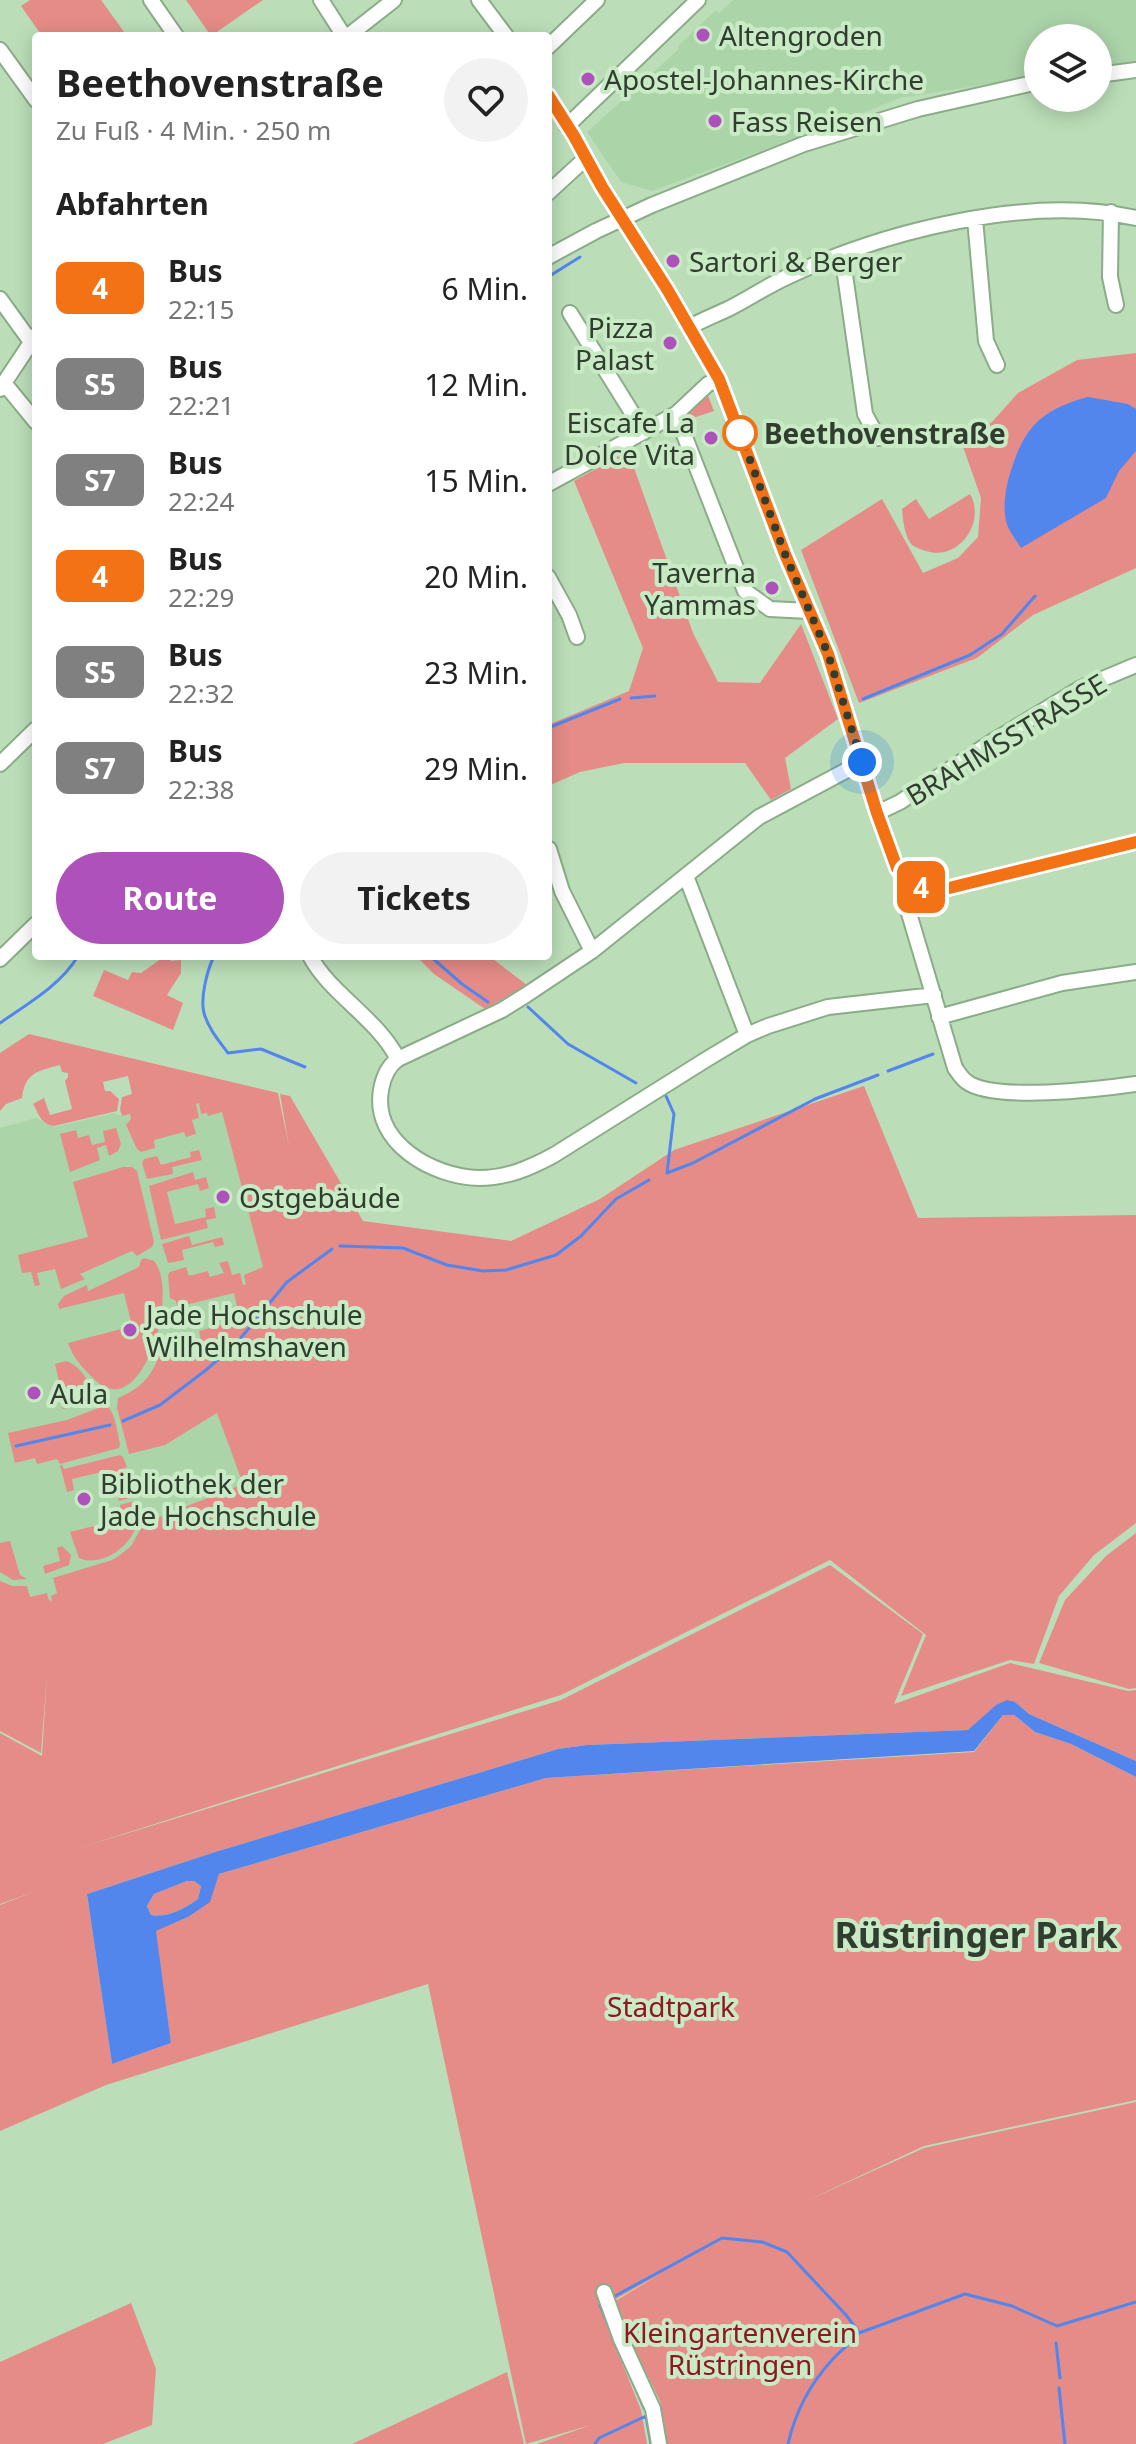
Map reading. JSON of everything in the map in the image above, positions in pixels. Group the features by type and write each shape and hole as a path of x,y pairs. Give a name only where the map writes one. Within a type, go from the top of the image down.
{"street":[{"path":"151,0 173,32"},
{"path":"321,0 343,32"},
{"path":"351,32 394,0"},
{"path":"479,0 503,32"},
{"path":"552,43 597,0"},
{"path":"567,126 698,0"},
{"path":"0,50 32,94"},
{"path":"1112,73 1136,70"},
{"path":"552,255 622,219 832,134 918,109 1024,85"},
{"path":"552,102 719,379 828,654 877,813 897,868 905,879 915,885 941,890 1136,842"},
{"path":"552,189 586,158"},
{"path":"690,327 787,277 842,254 908,233 1035,210 1111,212 1136,218"},
{"path":"1111,212 1110,277 1116,305"},
{"path":"975,219 986,341 997,365"},
{"path":"842,254 865,414 878,438"},
{"path":"0,299 32,336"},
{"path":"570,313 644,432"},
{"path":"32,341 2,386 32,418"},
{"path":"552,482 676,414 708,384 719,379"},
{"path":"676,414 745,591 770,609 809,611"},
{"path":"552,584 577,637"},
{"name":"BRAHMSSTRASSE","path":"877,813 900,802 1081,688 1136,665"},
{"path":"0,764 32,733"},
{"path":"862,762 759,817 592,951 502,1010 398,1059 383,1080 379,1106 382,1119 397,1144 424,1163 467,1176 494,1177 532,1168 747,1035 809,1011 934,995"},
{"path":"552,859 562,891 592,951"},
{"path":"686,876 747,1035"},
{"path":"915,885 908,910 955,1068 967,1083 988,1090 1030,1093 1136,1084"},
{"path":"0,959 32,928"},
{"path":"313,960 322,974 378,1028 398,1059"},
{"path":"939,1017 1062,983 1136,972"},
{"path":"604,2292 621,2339 653,2409 659,2444"}],"shaded area":[{"path":"733,0 1136,0 1136,61 1112,65 1112,24 1024,24 1024,78 900,98 652,191 621,182 587,132 679,49 678,46 716,10 719,13"},
{"name":"Jade Hochschule Wilhelmshaven","path":"236,1090 294,1269 255,1489 64,1615 0,1608 0,1128 36,1118 55,1127 114,1113 122,1116"}],"green space":[{"path":"30,0 101,0 124,32 39,32 21,6"},
{"path":"186,0 263,0 217,32 208,32"},
{"path":"1136,353 1136,568 1033,615 977,658 859,703 801,550 882,499 923,573 958,558 978,537 981,498 961,441 992,422 1018,393 1077,360"},
{"path":"707,393 714,411 687,420 686,413"},
{"path":"628,451 693,633 718,682 760,683 801,624 838,719 785,758 791,789 771,800 745,763 624,763 580,772 552,784 552,723 629,691 643,648 574,481"},
{"path":"970,494 975,515 967,536 960,544 941,553 928,552 912,545 902,509 916,499 929,519"},
{"path":"159,960 181,960 181,973 167,995 183,1003 173,1030 93,996 104,970 128,980 132,972 141,973"},
{"path":"420,960 494,960 527,985 485,1009 434,974"},
{"path":"29,1034 278,1093 289,1146 280,1094 290,1096 363,1221 511,1241 600,1199 674,1150 864,1086 918,1218 1136,1215 1136,1523 1094,1555 1059,1596 1034,1664 1010,1660 901,1696 926,1635 830,1560 561,1695 76,1849 561,1700 830,1565 923,1634 894,1704 1010,1663 1128,1691 1136,1690 1136,1761 1029,1714 1015,1702 968,1730 587,1745 558,1749 215,1852 87,1894 112,2064 171,2043 155,1931 188,1917 219,1874 546,1778 974,1752 1003,1715 1014,1715 1035,1732 1071,1744 1136,1777 1136,2100 924,2146 806,2201 924,2148 1136,2102 1136,2444 667,2444 660,2401 612,2303 662,2273 600,2308 641,2410 647,2444 537,2444 591,2425 526,2444 428,1984 106,2085 0,2131 0,1905 36,1891 0,1904 0,1733 42,1756 47,1674 41,1753 0,1731 0,1581 12,1586 27,1586 30,1597 47,1593 52,1601 51,1596 57,1593 53,1578 112,1560 131,1546 144,1523 243,1484 217,1413 165,1445 129,1454 117,1408 118,1398 143,1382 159,1356 182,1350 182,1345 201,1341 199,1331 240,1320 234,1293 177,1307 176,1301 170,1298 170,1272 186,1267 189,1276 208,1271 210,1277 224,1273 219,1263 228,1261 232,1275 240,1273 243,1285 246,1284 244,1275 263,1267 222,1112 208,1116 207,1113 201,1114 199,1103 196,1104 199,1118 192,1120 196,1134 186,1137 184,1132 154,1140 155,1148 141,1152 126,1125 131,1119 130,1114 122,1116 120,1110 122,1097 132,1094 128,1076 103,1082 105,1091 110,1091 119,1099 117,1111 54,1126 43,1121 33,1104 44,1098 50,1115 72,1109 65,1081 68,1073 62,1072 60,1065 34,1074 26,1083 22,1098 6,1104 0,1111 0,1053"},
{"path":"116,1128 121,1144 118,1151 109,1156 106,1145 97,1148 100,1160 70,1172 60,1134 76,1130 78,1138 89,1135 92,1145 105,1142 103,1131"},
{"path":"199,1150 202,1160 172,1167 173,1174 147,1179 142,1163 144,1159 157,1156 161,1165 191,1157 190,1152"},
{"path":"132,1167 137,1171 154,1242 152,1247 137,1256 132,1251 80,1274 85,1279 61,1289 55,1269 37,1273 40,1285 35,1286 31,1272 22,1273 18,1255 88,1237 73,1182"},
{"path":"193,1172 195,1180 206,1177 209,1188 200,1191 198,1184 167,1192 175,1224 206,1217 205,1209 214,1207 216,1218 206,1220 208,1228 161,1240 149,1186"},
{"path":"189,1236 192,1245 222,1237 224,1245 215,1247 213,1242 182,1250 184,1260 168,1263 162,1244"},
{"path":"144,1258 154,1261 161,1277 163,1300 159,1325 152,1350 141,1372 127,1386 111,1389 85,1370 68,1343 132,1326 124,1293 59,1309 58,1304 64,1296 87,1285 88,1291 139,1267"},
{"path":"66,1361 83,1373 91,1392 81,1404 63,1409 61,1406 64,1405 66,1388 60,1386 55,1364"},
{"path":"106,1405 114,1418 119,1448 60,1464 57,1459 37,1464 35,1458 15,1463 8,1433 67,1420"},
{"path":"120,1455 127,1467 122,1469 124,1476 129,1475 133,1497 119,1501 110,1470 72,1479 74,1490 67,1492 60,1465 64,1469"},
{"path":"134,1501 138,1513 137,1525 123,1546 102,1559 90,1561 79,1558 70,1532 122,1519 120,1505"},
{"path":"1136,1533 1136,1688 1129,1689 1039,1663 1065,1600 1106,1556"},
{"path":"10,1541 20,1575 27,1579 13,1580 0,1572 0,1543"},
{"path":"62,1546 71,1555 69,1565 45,1574 43,1566 60,1561 57,1548"},
{"path":"187,1881 201,1886 198,1899 176,1912 151,1915 147,1906 154,1894"},
{"path":"131,2303 156,2369 152,2425 103,2444 0,2444 0,2362"},
{"path":"507,2372 524,2444 352,2444"}],"water":[{"path":"1088,397 1128,404 1136,409 1136,451 1119,471 1106,498 1021,548 1008,527 1005,509 1005,495 1020,446 1045,415"},
{"path":"1007,1700 1015,1702 1029,1714 1136,1761 1136,1777 1071,1744 1035,1732 1014,1715 1003,1715 974,1751 546,1778 219,1874 210,1902 188,1917 156,1931 171,2043 112,2064 87,1894 215,1852 558,1749 587,1745 968,1730 996,1705","holes":["194,1881 201,1886 198,1899 176,1912 151,1915 147,1906 154,1894"]}],"waterway":[{"path":"552,274 580,257"},
{"path":"863,699 970,655 1002,634 1035,596"},
{"path":"631,698 655,696"},
{"path":"552,726 620,699"},
{"path":"0,1023 53,985 75,960"},
{"path":"212,960 205,984 203,1007 211,1029 228,1053 261,1049 305,1067"},
{"path":"435,960 488,1002"},
{"path":"528,1007 568,1044 636,1083"},
{"path":"888,1071 933,1054"},
{"path":"666,1096 674,1114 667,1173 693,1163 815,1099 878,1075"},
{"path":"340,1246 403,1248 447,1265 483,1271 506,1270 556,1255 581,1236 616,1199 649,1180"},
{"path":"123,1421 160,1405 206,1370 235,1345 287,1282 332,1249"},
{"path":"16,1446 110,1425"},
{"path":"615,2296 722,2238 762,2242 787,2252 859,2332"},
{"path":"788,2444 799,2410 810,2389 824,2369 859,2333 965,2294 1012,2306 1057,2326 1136,2302"},
{"path":"600,2305 609,2327"},
{"path":"1056,2343 1060,2378"},
{"path":"630,2375 644,2408"},
{"path":"1059,2388 1065,2444"},
{"path":"595,2444 599,2438 646,2416 651,2444"}],"bus line":[{"name":"4","path":"552,101 719,379 785,554 828,654 877,813 897,868 905,879 928,889 941,890 1136,842"}],"place":[{"name":"Altengroden","path":"703,35"},
{"name":"Apostel-Johannes-Kirche","path":"588,79"},
{"name":"Fass Reisen","path":"715,121"},
{"name":"Sartori & Berger","path":"673,261"},
{"name":"Pizza Palast","path":"670,343"},
{"name":"Beethovenstraße","path":"740,433"},
{"name":"Eiscafe La Dolce Vita","path":"711,438"},
{"name":"Taverna Yammas","path":"772,588"},
{"name":"Ostgebäude","path":"223,1197"},
{"name":"Jade Hochschule Wilhelmshaven","path":"130,1330"},
{"name":"Aula","path":"34,1393"},
{"name":"Bibliothek der Jade Hochschule","path":"84,1499"}],"district":[{"name":"Rüstringer Park","path":"976,1934"}],"route":[{"path":"740,433 785,554 828,654 862,762"}],"park label":[{"name":"Stadtpark","path":"671,2006"},
{"name":"Kleingartenverein Rüstringen","path":"740,2348"}]}
